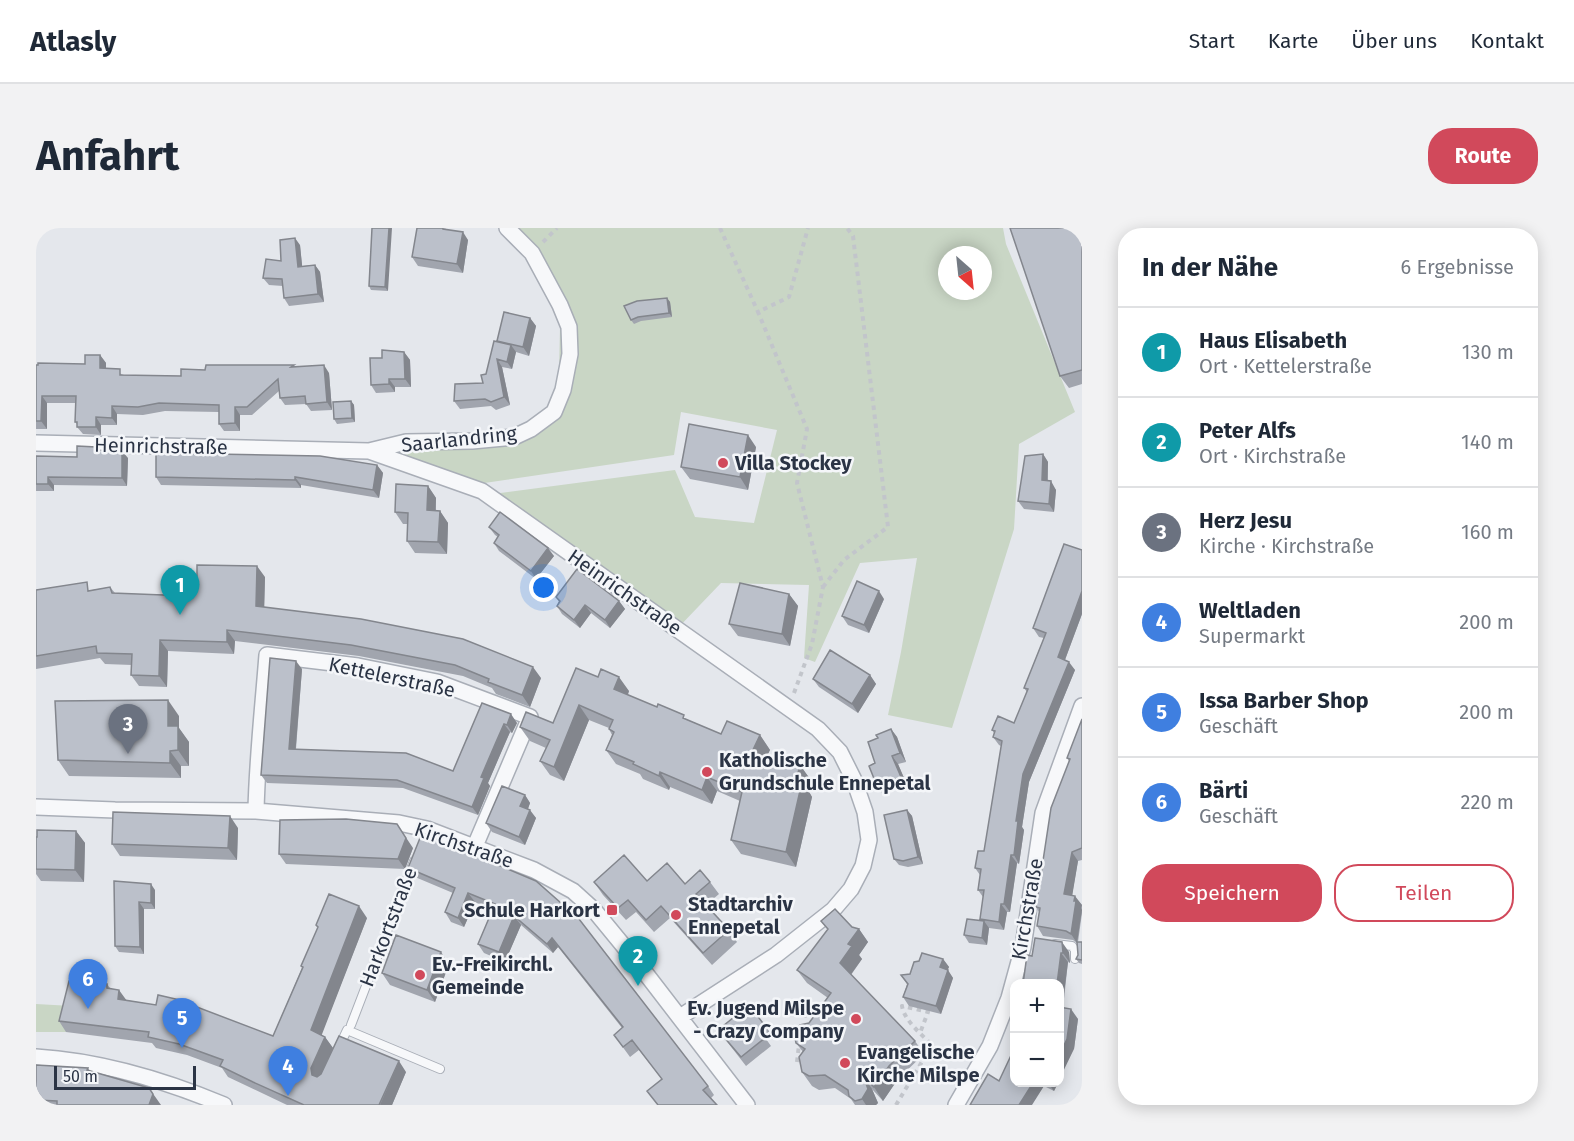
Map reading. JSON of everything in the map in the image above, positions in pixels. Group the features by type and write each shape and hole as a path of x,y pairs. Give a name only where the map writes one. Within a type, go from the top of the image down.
{"street":[{"name":"Saarlandring","path":"369,451 406,442 472,441 514,437 531,429 554,412 563,390 570,354 569,327 560,305 532,254 507,228"},
{"name":"Heinrichstraße","path":"36,443 369,451 482,490 818,729 840,752 854,780 865,812 869,840 863,866 851,889 833,910 776,955 680,1017"},
{"name":"Kettelerstraße","path":"256,811 257,758 267,656 358,666 437,682 530,717 475,846"},
{"name":"Kirchstraße","path":"956,1105 990,1046 1029,940 1043,813 1082,706"},
{"name":"Kirchstraße","path":"36,807 256,811 399,823 424,834 475,846 534,870 573,891 594,910 747,1105"},
{"path":"36,1057 122,1070 195,1099 224,1105"}],"lane":[{"name":"Harkortstraße","path":"351,1025 418,851"},
{"path":"1043,942 1072,946 1075,950 1075,959"},
{"path":"338,1051 347,1030 440,1069"}],"path":[{"path":"720,228 807,429 797,483 823,587 812,644 799,680"},
{"path":"758,312 789,297 808,228"},
{"path":"823,587 844,560 888,527 853,236 847,228"},
{"path":"798,1008 805,1016 831,1005"},
{"path":"896,1105 932,1045 920,1033 905,1015 902,1006 928,1012 920,1033"},
{"path":"797,1062 799,1045 804,1039"},
{"path":"895,1066 910,1082"}],"green space":[{"path":"514,228 1003,228 1006,244 1075,412 1019,444 1014,529 952,728 888,715 917,558 860,563 815,662 804,658 809,585 721,583 676,630 485,495 675,470 695,517 754,523 777,430 681,412 674,455 464,486 397,462 398,438 511,432 548,411 559,376 560,327 545,280"},
{"path":"36,1004 72,1006 66,1032 36,1032"}],"building":[{"path":"372,228 389,228 385,287 369,286"},
{"path":"417,228 443,228 463,232 457,264 412,257"},
{"path":"1010,228 1082,228 1082,370 1060,376"},
{"path":"295,238 298,267 315,265 318,294 284,298 282,279 263,278 266,259 281,261 280,240"},
{"path":"667,298 669,313 631,320 624,306 637,301"},
{"path":"504,312 530,318 523,347 497,341"},
{"path":"494,341 511,345 507,362 497,359 504,397 491,402 485,399 454,401 455,384 483,383 481,375 486,374"},
{"path":"382,350 404,352 405,379 389,379 389,384 371,385 370,358 382,358"},
{"path":"85,355 100,355 100,368 120,369 120,375 181,376 181,369 205,370 206,365 294,365 291,367 324,365 327,402 306,404 305,396 280,398 278,379 247,407 235,407 235,423 219,424 219,405 159,403 138,407 112,406 112,418 96,417 96,427 77,427 77,422 75,422 76,396 42,396 41,421 36,421 36,365 38,363 85,364"},
{"path":"351,401 352,418 334,419 333,402"},
{"name":"Villa Stockey","path":"689,424 748,435 740,477 681,467"},
{"path":"77,446 96,447 96,450 122,451 122,478 48,477 48,484 36,484 36,456 77,457"},
{"path":"156,453 320,456 377,465 373,490 295,477 295,480 156,477"},
{"path":"1043,454 1042,480 1051,481 1049,504 1018,501 1025,456"},
{"path":"396,484 428,486 427,510 440,511 438,542 407,541 408,513 395,512"},
{"path":"500,512 548,548 531,571 494,543 499,535 489,527"},
{"path":"1064,544 1082,550 1082,591 1058,657 1069,662 1023,774 1014,855 1011,855 999,922 980,919 984,890 978,890 981,869 975,868 978,851 984,851 1002,741 993,737 995,731 992,730 998,716 1014,723 1028,689 1024,688 1046,633 1033,628"},
{"path":"197,565 257,566 256,606 361,619 463,639 533,667 522,695 488,682 489,679 455,665 351,645 227,630 227,642 160,640 159,676 131,675 132,654 97,653 96,646 36,656 36,590 87,582 88,591 110,587 112,593 189,596 190,576 197,576"},
{"path":"577,569 619,601 605,620 585,605 574,620 557,606 560,601 556,597"},
{"path":"857,581 879,591 864,625 842,616"},
{"path":"740,583 789,594 782,634 729,624"},
{"path":"830,650 870,675 852,704 813,679"},
{"path":"270,658 296,661 289,749 406,753 453,771 482,703 511,714 507,725 504,724 481,777 484,778 472,807 397,780 261,775"},
{"name":"Katholische Grundschule Ennepetal","path":"576,668 598,677 601,669 619,677 614,689 657,707 658,704 684,715 683,718 721,734 727,721 760,735 751,754 800,765 796,781 802,782 786,852 731,840 742,792 707,777 702,790 660,772 659,776 606,750 614,732 609,729 613,720 579,705 554,767 540,761 550,740 520,727 526,712 553,723"},
{"path":"168,700 168,726 178,726 178,750 170,751 170,763 58,760 55,701"},
{"path":"1082,719 1082,848 1072,852 1064,894 1075,896 1074,901 1076,901 1071,934 1037,926 1040,908 1036,907 1051,808 1070,759 1067,758"},
{"path":"891,729 900,753 892,756 901,777 877,786 869,766 875,763 868,742 878,738 876,735"},
{"path":"502,786 525,795 520,806 530,810 519,837 486,823"},
{"path":"907,810 918,857 903,861 894,859 884,815"},
{"path":"113,812 230,816 228,848 112,844"},
{"path":"346,819 397,824 406,838 398,859 279,854 280,820"},
{"path":"37,830 76,831 75,870 36,869"},
{"path":"422,833 536,881 579,919 708,1086 703,1090 717,1105 658,1105 647,1091 662,1079 632,1040 623,1047 614,1035 623,1027 552,938 547,944 514,916 499,952 478,944 495,904 468,893 458,918 445,912 455,888 408,868"},
{"name":"Stadtarchiv Ennepetal","path":"624,855 647,881 667,863 685,884 700,870 710,882 696,894 729,930 703,953 661,906 646,920 628,900 618,908 594,882"},
{"path":"114,881 151,884 151,903 139,902 140,947 115,946"},
{"path":"329,894 359,906 311,1030 325,1037 311,1068 312,1075 317,1077 321,1074 339,1036 399,1061 379,1105 304,1105 220,1066 223,1060 179,1044 148,1037 149,1032 59,1021 69,981 107,984 107,988 119,990 118,999 156,1005 158,995 189,1002 189,1004 273,1036 303,967 301,966"},
{"path":"835,909 852,927 859,929 848,944 852,946 840,963 915,1041 889,1066 874,1087 863,1076 868,1089 862,1099 855,1101 849,1096 848,1090 825,1075 809,1076 802,1072 799,1057 805,1049 796,1043 794,1033 800,1025 809,1023 831,993 797,970 828,929 821,921"},
{"path":"967,919 984,921 982,938 964,935"},
{"path":"396,935 441,952 427,990 382,973"},
{"path":"1035,938 1062,942 1063,953 1061,953 1058,979 1024,979 1027,955 1032,956"},
{"path":"1077,942 1082,942 1082,960 1076,959"},
{"path":"922,953 943,959 940,967 948,970 936,1006 903,997 908,984 901,975 910,974 914,962 919,961"},
{"path":"749,1005 766,1027 760,1032 765,1038 741,1057 718,1030"},
{"path":"1064,1008 1071,1009 1064,1045"},
{"path":"1010,1058 1010,1087 1030,1087 1019,1105 970,1105 988,1074 999,1081"},
{"path":"36,1065 88,1068 87,1070 149,1088 153,1094 149,1105 57,1105 57,1101 36,1100"}],"place":[{"name":"Villa Stockey","path":"723,463"},
{"name":"Haus Elisabeth","path":"180,615"},
{"name":"Herz Jesu","path":"128,754"},
{"name":"Katholische Grundschule Ennepetal","path":"707,772"},
{"name":"Schule Harkort","path":"612,910"},
{"name":"Stadtarchiv Ennepetal","path":"676,915"},
{"name":"Ev.-Freikirchl. Gemeinde","path":"420,975"},
{"name":"Peter Alfs","path":"638,986"},
{"name":"Bärti","path":"88,1009"},
{"name":"Ev. Jugend Milspe - Crazy Company","path":"856,1019"},
{"name":"Issa Barber Shop","path":"182,1048"},
{"name":"Evangelische Kirche Milspe","path":"845,1063"},
{"name":"Weltladen","path":"288,1096"}]}
